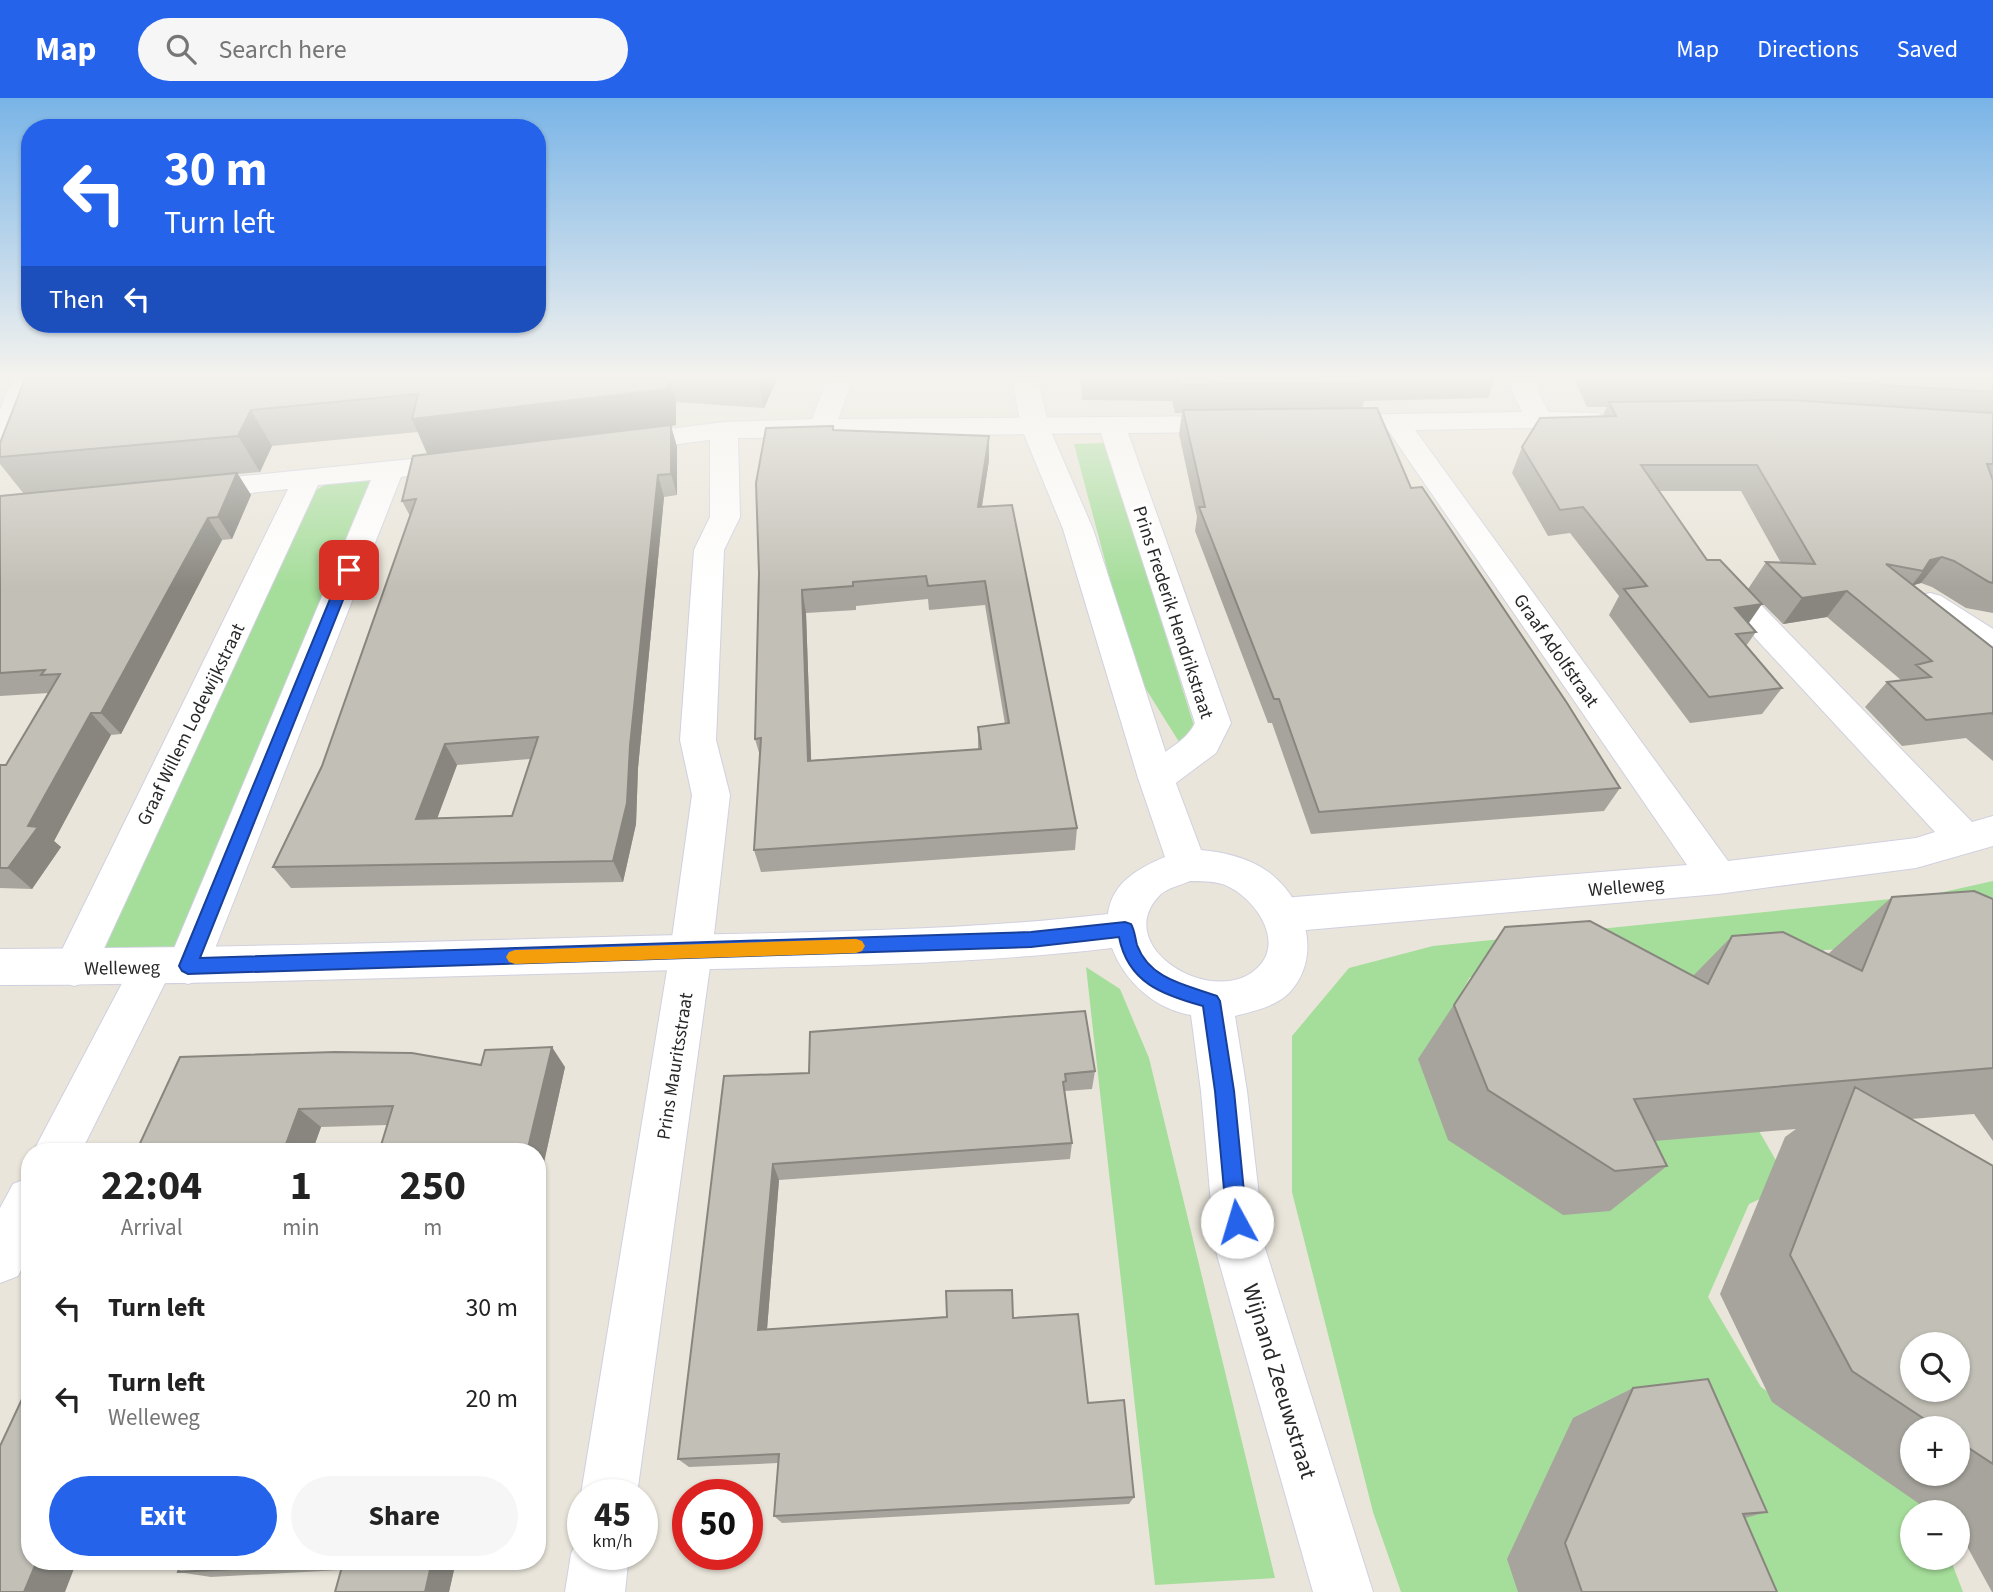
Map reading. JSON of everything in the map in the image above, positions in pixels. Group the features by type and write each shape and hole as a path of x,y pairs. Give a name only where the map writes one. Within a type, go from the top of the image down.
{"street":[{"name":"Prins Mauritsstraat","path":"611,1479 691,952 711,794 698,740 709,550 725,517 724,449"},
{"path":"1044,449 1078,529 1156,778 1187,865"},
{"name":"Prins Frederik Hendrikstraat","path":"1120,449 1213,723 1203,744 1156,778"},
{"name":"Graaf Adolfstraat","path":"1415,449 1718,878"},
{"path":"174,492 483,460"},
{"path":"62,1143 171,966 389,471"},
{"name":"Graaf Willem Lodewijkstraat","path":"74,968 307,479"},
{"name":"Welleweg","path":"1283,915 1718,878 1916,853 1979,835 1709,570"},
{"path":"1920,596 1959,624 1993,643"},
{"path":"1187,865 1209,865 1243,876 1270,896 1283,915 1289,935 1288,955 1278,974 1261,990 1238,999 1211,1001 1169,989 1152,978 1133,955 1125,929 1127,910 1135,893 1148,880 1166,870 1187,865"},
{"name":"Welleweg","path":"0,967 171,966 691,952 1031,940 1125,929"},
{"name":"Wijnand Zeeuwstraat","path":"1211,1001 1224,1091 1240,1248 1343,1592"},
{"path":"0,1258 21,1218"},
{"path":"595,1592 598,1570"}],"green space":[{"path":"1075,449 1107,449 1195,729 1181,745 1134,670"},
{"path":"378,479 192,947 104,949 315,491 326,484"},
{"path":"1993,881 1993,985 1913,946 1824,950 1795,1005 1547,971 1470,977 1432,1045 1597,1132 1755,1124 1790,1185 1749,1204 1708,1297 1761,1387 1900,1481 1900,1486 1907,1486 1928,1500 1900,1500 1900,1570 1955,1570 1963,1592 1401,1592 1373,1512 1292,1192 1292,1036 1349,968 1433,946 1930,895"},
{"path":"1086,967 1120,989 1149,1058 1275,1578 1155,1585"}],"building":[{"path":"0,449 94,449 0,457"},
{"path":"474,449 671,449 671,474 658,475 630,746 627,803 613,861 273,867 322,766 416,499 402,501 413,456","holes":["538,737 512,816 416,819 445,744"]},
{"path":"762,449 987,449 978,507 1012,505 1077,828 754,850 761,738 755,739 759,573 756,483","holes":["926,576 928,586 985,581 1009,723 978,727 981,749 808,761 802,590 853,586 853,582"]},
{"path":"1192,449 1394,449 1411,488 1422,487 1567,703 1620,788 1319,812 1279,699 1274,699 1199,507 1205,507"},
{"path":"1523,449 1993,449 1993,464 1987,464 1993,481 1993,583 1942,557 1930,560 1923,571 1886,564 1993,648 1993,714 1926,720 1887,682 1931,677 1916,665 1932,661 1847,591 1802,598 1766,562 1815,564 1757,465 1641,465 1707,560 1720,560 1762,604 1735,608 1756,632 1736,634 1782,688 1709,697 1624,589 1647,586 1583,507 1560,510"},
{"path":"237,473 218,517 208,518 101,713 91,713 28,826 38,827 8,868 0,868 0,765 6,765 60,674 41,675 45,670 0,673 0,496"},
{"path":"1974,891 1993,899 1993,1068 1634,1099 1667,1166 1615,1171 1488,1090 1454,1005 1505,927 1590,921 1708,984 1732,936 1783,932 1862,971 1892,897"},
{"path":"1085,1011 1095,1071 1065,1074 1066,1081 1063,1082 1072,1143 773,1164 758,1330 947,1317 946,1291 1012,1290 1013,1318 1078,1314 1088,1403 1124,1400 1134,1497 774,1516 779,1454 678,1459 724,1076 809,1073 810,1032"},
{"path":"552,1047 529,1143 382,1143 393,1106 299,1109 286,1143 140,1143 180,1057 335,1052 412,1053 481,1065 485,1050"},
{"path":"1855,1087 1993,1166 1993,1464 1970,1449 1970,1416 1920,1416 1852,1371 1790,1255"},
{"path":"1708,1379 1767,1512 1743,1514 1777,1592 1582,1592 1565,1543 1633,1388"},
{"path":"21,1401 21,1570 33,1570 24,1592 0,1592 0,1446"},
{"path":"179,1570 215,1570 178,1572"},
{"path":"341,1570 430,1570 425,1592 335,1592"}],"slow traffic":[{"path":"515,957 856,946"}],"route":[{"path":"349,570 188,966 1031,940 1125,929 1129,946 1138,963 1152,978 1189,997 1211,1001 1224,1091 1237,1222"}]}
